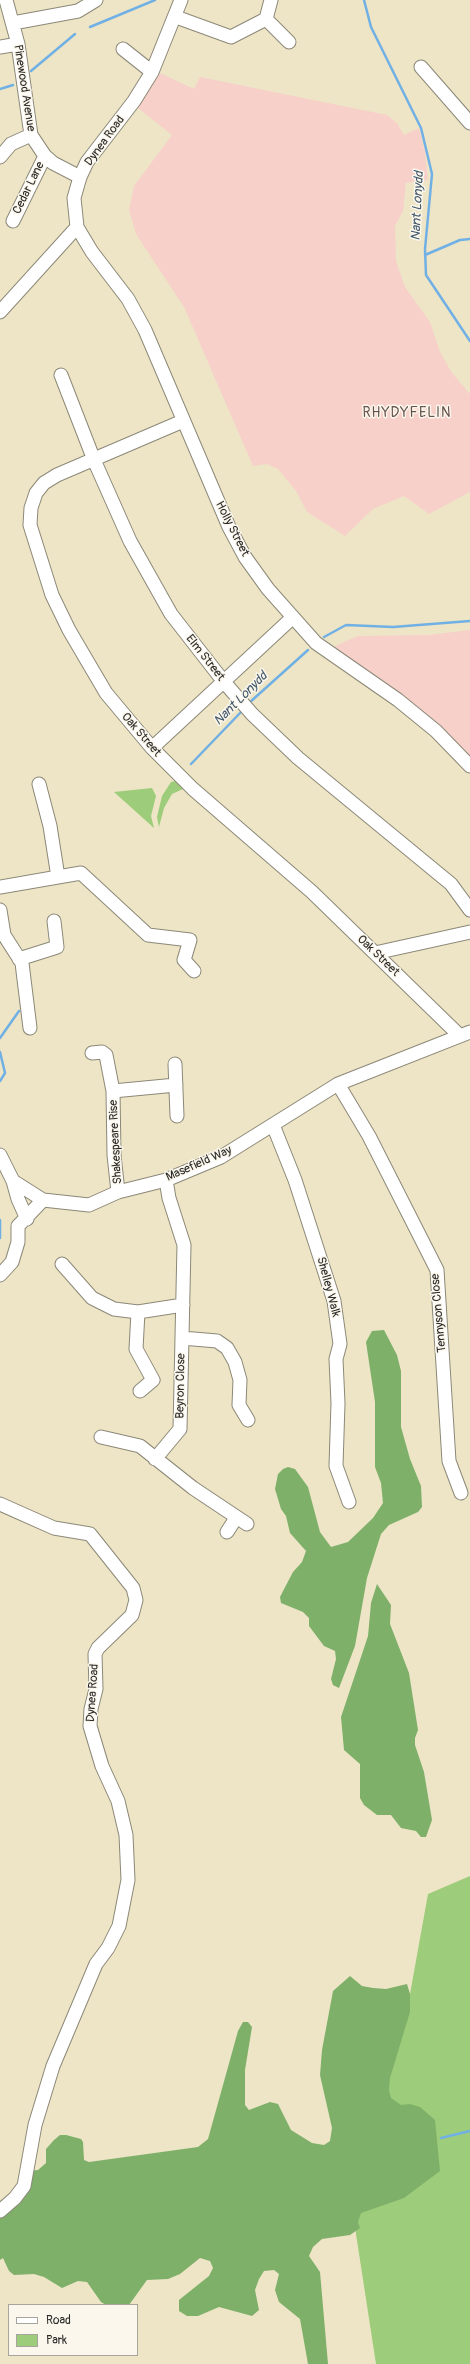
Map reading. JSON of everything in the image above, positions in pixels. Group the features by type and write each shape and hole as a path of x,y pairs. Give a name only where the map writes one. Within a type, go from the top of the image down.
{"street":[{"name":"Pinewood Avenue","path":"6,0 18,44 31,135 45,156 52,163 80,177"},
{"path":"13,23 78,11 96,0"},
{"name":"Dynea Road","path":"77,227 74,198 80,177 87,162 134,101 152,72 176,17 181,0"},
{"path":"176,17 231,37 266,19 271,0"},
{"path":"266,19 289,42"},
{"path":"0,47 18,44"},
{"path":"123,49 152,72"},
{"path":"422,67 470,123"},
{"path":"0,157 11,144 31,135"},
{"name":"Cedar Lane","path":"13,221 45,156"},
{"path":"0,311 77,227"},
{"name":"Holly Street","path":"77,227 92,252 128,299 145,330 229,527 245,557 292,618 316,643 398,700 436,731 470,766"},
{"name":"Elm Street","path":"61,375 94,460 130,541 171,614 224,682 252,714 298,758 451,884 470,910"},
{"name":"Oak Street","path":"183,421 44,483 36,493 31,508 30,525 52,595 69,630 106,693 152,748 194,789 312,892 375,953 465,1033"},
{"path":"152,748 292,618"},
{"path":"39,784 50,826 58,877"},
{"path":"0,886 82,873 148,936 190,940 184,960 194,971"},
{"path":"0,910 4,935 22,963 30,1028"},
{"path":"19,959 57,947 54,921"},
{"path":"375,953 470,932"},
{"name":"Masefield Way","path":"13,1181 43,1200 89,1205 118,1192 166,1180 221,1157 338,1084 465,1033"},
{"name":"Shakespeare Rise","path":"92,1053 102,1052 106,1055 113,1091 114,1155 118,1192"},
{"path":"175,1064 177,1116"},
{"name":"Tennyson Close","path":"338,1084 369,1136 437,1270 449,1461 462,1493"},
{"name":"Shakespeare Rise","path":"113,1091 176,1086"},
{"name":"Shelley Walk","path":"273,1125 295,1180 334,1301 340,1344 336,1359 338,1403 336,1466 349,1502"},
{"path":"0,1155 13,1181 18,1199 27,1219"},
{"name":"Beyron Close","path":"155,1459 180,1429 184,1245 169,1198 166,1180"},
{"path":"0,1275 12,1262 18,1242 18,1226 27,1219 43,1200"},
{"path":"63,1270 92,1298 114,1308 138,1312 183,1305"},
{"path":"138,1312 136,1349 152,1380 140,1391"},
{"path":"182,1338 217,1341 227,1348 235,1362 240,1380 239,1405 248,1420"},
{"path":"102,1437 140,1446 155,1459 241,1521 227,1532"},
{"name":"Dynea Road","path":"0,1504 54,1528 90,1534 133,1588 136,1600 132,1615 98,1648 95,1654 96,1689 91,1709 90,1726 102,1766 118,1801 126,1835 128,1880 118,1926 108,1948 96,1964 53,2066 35,2125 24,2186 15,2198 0,2211"}],"shaded area":[{"path":"160,73 194,89 200,77 387,115 397,123 404,135 419,128 425,152 428,180 406,183 403,211 395,226 396,261 405,287 430,322 440,352 452,373 470,394 470,492 429,514 404,496 373,509 345,536 307,512 296,491 278,469 267,464 253,466 184,307 136,234 129,210 134,186 172,135 138,108"},
{"path":"470,630 470,760 334,650 337,645 358,636 428,635"}],"green space":[{"path":"175,781 183,789 172,794 164,808 159,827 157,817 162,796 171,782"},
{"path":"152,788 156,796 151,816 154,828 114,792"},
{"path":"384,1330 397,1355 401,1371 401,1427 410,1459 421,1486 422,1507 418,1512 389,1525 381,1534 367,1578 355,1646 339,1688 333,1685 331,1679 336,1659 335,1651 324,1646 309,1626 309,1618 303,1612 281,1603 280,1597 293,1572 302,1562 306,1551 290,1533 286,1516 281,1509 275,1489 278,1474 283,1469 288,1467 295,1469 308,1487 320,1532 331,1547 348,1542 373,1518 383,1503 381,1483 375,1467 375,1402 366,1342 372,1331"},
{"path":"377,1584 391,1605 390,1624 409,1673 418,1730 415,1738 415,1745 424,1772 432,1820 426,1837 421,1837 416,1831 401,1828 391,1815 377,1815 364,1805 360,1798 360,1764 344,1750 341,1717 368,1636 371,1603"},
{"path":"470,1876 470,2364 376,2364 350,2195 410,1994 428,1894"},
{"path":"350,1976 362,1986 373,1988 386,1989 407,1984 410,1994 410,2012 390,2078 389,2090 391,2098 401,2105 410,2104 420,2107 435,2120 440,2171 404,2198 361,2213 358,2222 360,2228 350,2235 322,2239 313,2247 309,2256 320,2272 328,2364 308,2364 300,2319 279,2302 275,2290 279,2274 274,2270 264,2271 259,2279 255,2290 259,2310 252,2316 219,2307 198,2316 187,2316 179,2311 179,2300 209,2276 213,2268 210,2261 200,2258 180,2274 168,2279 147,2280 130,2304 104,2304 101,2302 87,2282 78,2281 62,2288 44,2277 34,2274 14,2275 9,2271 3,2258 0,2260 0,2211 27,2171 38,2170 46,2163 46,2149 54,2140 60,2135 81,2139 83,2142 84,2160 89,2162 198,2147 208,2139 238,2031 243,2022 248,2022 252,2027 245,2070 245,2105 249,2110 270,2102 278,2104 291,2130 312,2143 324,2145 330,2141 332,2128 320,2075 322,2050 333,1991"}],"waterway":[{"path":"90,27 155,0"},
{"name":"Nant Lonydd","path":"364,0 371,27 421,128 432,174 425,249 426,275 470,341"},
{"path":"31,71 75,34"},
{"path":"0,89 13,85"},
{"path":"425,255 460,240 470,239"},
{"name":"Nant Lonydd","path":"324,637 346,625 393,627 470,621"},
{"name":"Nant Lonydd","path":"249,703 308,650"},
{"name":"Nant Lonydd","path":"191,764 243,710"},
{"path":"0,1038 19,1011"},
{"path":"0,1052 5,1073 0,1081"},
{"path":"0,1220 0,1238"},
{"path":"441,2138 470,2131"}],"district":[{"name":"RHYDYFELIN","path":"407,413"}]}
